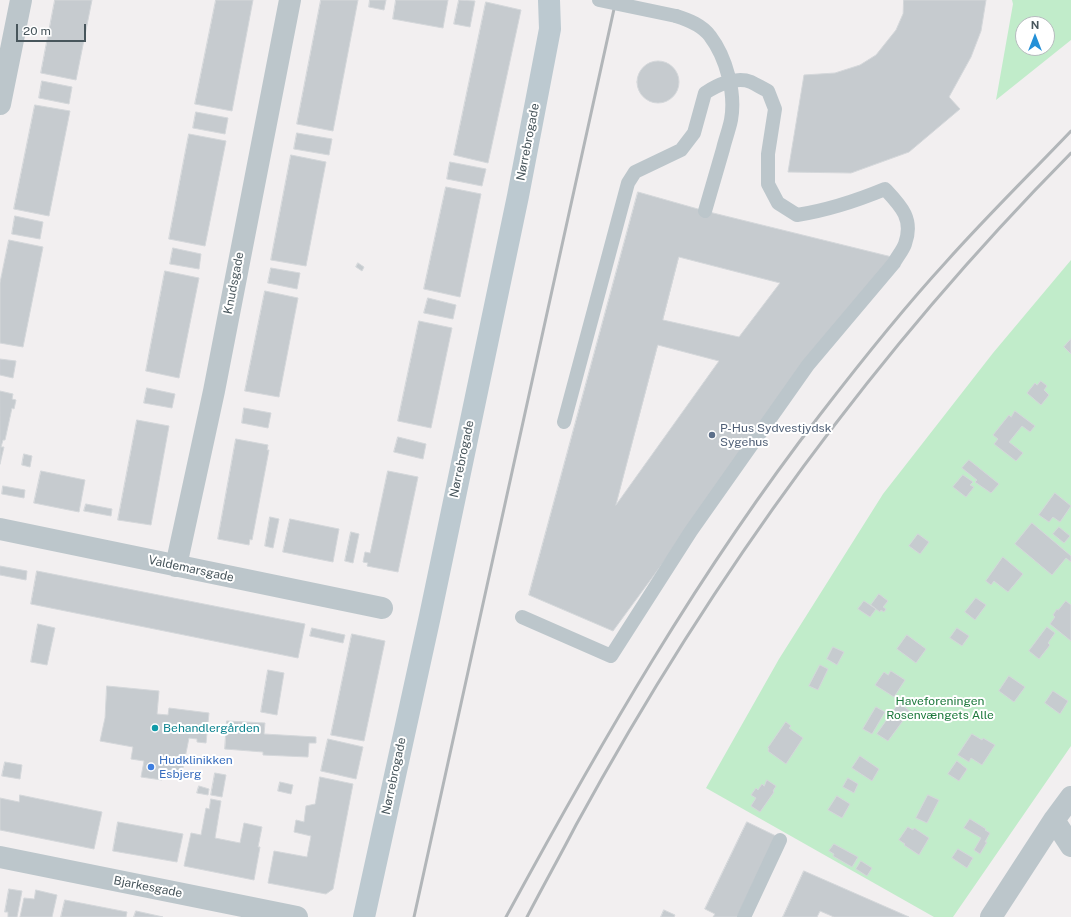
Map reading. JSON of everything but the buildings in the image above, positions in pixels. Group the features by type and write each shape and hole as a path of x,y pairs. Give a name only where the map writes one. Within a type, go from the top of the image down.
{"street":[{"path":"0,104 21,0"},
{"name":"Knudsgade","path":"176,566 214,391 290,0"},
{"name":"Nørrebrogade","path":"364,917 430,616 518,196 550,29 548,0"},
{"name":"Valdemarsgade","path":"0,529 382,608"},
{"path":"991,917 1054,820 1071,797"},
{"path":"1054,820 1071,846"},
{"name":"Bjarkesgade","path":"0,857 297,917"}],"lane":[{"path":"599,0 687,19 696,24 710,36 721,56 730,81 732,101 731,120 705,211"},
{"path":"522,617 611,656 691,531 808,365 894,263 905,244 908,225 903,209 885,189 856,201 830,209 797,215 778,203 768,184 768,154 775,109 768,92 749,81 730,81 716,86 705,93 694,133 681,150 635,172 628,183 564,422"},
{"path":"744,917 780,840"}],"green space":[{"path":"1012,0 1071,0 1071,40 1055,53 1055,16 1015,16 1015,56 1051,56 996,100 1013,4"},
{"name":"Haveforeningen Rosenvængets Alle","path":"1071,260 1071,746 953,917 934,917 706,788 779,659 883,494 993,353"}],"railway":[{"path":"414,917 616,0"},
{"path":"506,917 541,852 652,660 732,536 775,476 849,377 913,299 976,229 1071,131"},
{"path":"527,917 576,825 682,644 800,471 863,388 929,307 999,229 1071,153"}],"place":[{"name":"P-Hus Sydvestjydsk Sygehus","path":"712,435"},
{"name":"Behandlergården","path":"155,728"},
{"name":"Hudklinikken Esbjerg","path":"151,767"}]}
